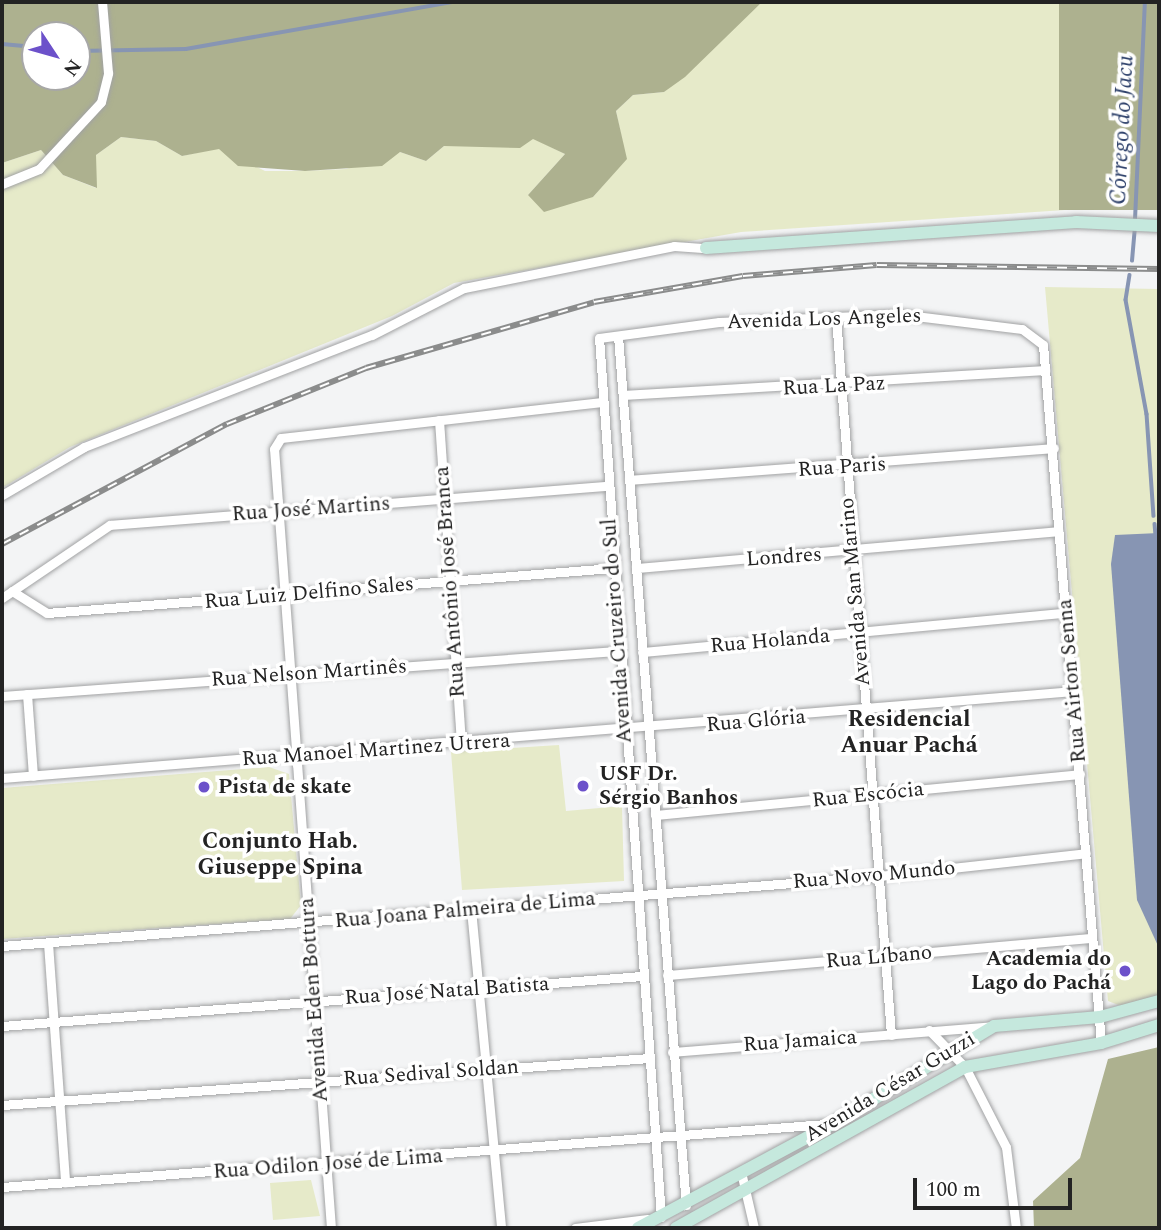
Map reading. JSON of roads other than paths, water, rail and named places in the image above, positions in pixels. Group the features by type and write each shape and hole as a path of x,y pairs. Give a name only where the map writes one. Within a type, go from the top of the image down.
{"street":[{"path":"2,184 39,169 72,138 101,102 108,58 103,2"},
{"path":"2,495 85,447 372,335 464,288 674,246 706,247 1076,222 1159,226"},
{"name":"Avenida Los Angeles","path":"599,338 836,317 952,317 1022,329 1043,345"},
{"name":"Avenida San Marino","path":"836,317 845,468 891,1035"},
{"name":"Avenida Cruzeiro do Sul","path":"618,336 686,1205"},
{"name":"Avenida Cruzeiro do Sul","path":"599,338 606,486 635,897 650,1058 654,1136 665,1216"},
{"name":"Rua Airton Senna","path":"1043,345 1054,448 1058,530 1101,1043"},
{"name":"Rua La Paz","path":"623,396 839,387 1045,370"},
{"path":"439,420 603,402"},
{"name":"Avenida Eden Bottura","path":"331,1228 274,449 281,439 439,420"},
{"name":"Rua Antônio José Branca","path":"439,420 461,744"},
{"name":"Rua Paris","path":"629,480 845,468 1054,448"},
{"name":"Rua José Martins","path":"2,598 110,525 606,486"},
{"name":"Londres","path":"636,568 852,552 1058,530"},
{"name":"Rua Luiz Delfino Sales","path":"12,591 47,613 613,568"},
{"name":"Rua Holanda","path":"642,652 1065,613"},
{"name":"Rua Nelson Martinês","path":"2,696 617,651"},
{"name":"Rua Glória","path":"625,732 1073,691"},
{"path":"27,694 33,775"},
{"name":"Rua Manoel Martinez Utrera","path":"2,778 625,732"},
{"name":"Rua Escócia","path":"655,816 1080,774"},
{"name":"Rua Novo Mundo","path":"635,897 879,876 1086,853"},
{"name":"Rua Joana Palmeira de Lima","path":"2,946 635,897"},
{"path":"471,909 501,1228"},
{"name":"Rua Líbano","path":"667,975 1091,938"},
{"path":"48,943 65,1182"},
{"name":"Rua José Natal Batista","path":"2,1026 642,976"},
{"name":"Avenida César Guzzi","path":"638,1228 686,1205 741,1172 834,1123 994,1026 1100,1017 1159,1001"},
{"name":"Avenida César Guzzi","path":"676,1228 965,1067 1101,1043 1159,1025"},
{"name":"Rua Jamaica","path":"672,1052 994,1026"},
{"path":"927,1030 965,1067 1006,1147 1016,1228"},
{"path":"973,1037 968,1050 983,1063"},
{"name":"Rua Sedival Soldan","path":"2,1105 650,1058"},
{"name":"Rua Odilon José de Lima","path":"2,1187 493,1153 654,1136 679,1138 834,1123"},
{"path":"741,1172 754,1228"},
{"path":"575,1228 665,1216"}],"water":[{"path":"1159,533 1159,948 1137,900 1111,564 1115,535"}],"waterway":[{"path":"91,51 186,49 453,2"},
{"name":"Córrego do Jacu","path":"1135,220 1145,2"},
{"path":"2,44 21,46"},
{"name":"Córrego do Jacu","path":"1132,261 1135,228"},
{"name":"Córrego do Jacu","path":"1130,275 1126,300 1147,414 1154,516"},
{"name":"Córrego do Jacu","path":"1155,524 1156,536"}],"railway":[{"path":"2,544 227,424 366,368 594,302 743,276 877,265 1159,269"}],"place":[{"name":"USF Dr. Sérgio Banhos","path":"583,786"},
{"name":"Pista de skate","path":"204,787"},
{"name":"Academia do Lago do Pachá","path":"1125,971"}],"district":[{"name":"Residencial Anuar Pachá","path":"909,733"},
{"name":"Conjunto Hab. Giuseppe Spina","path":"280,855"}]}
